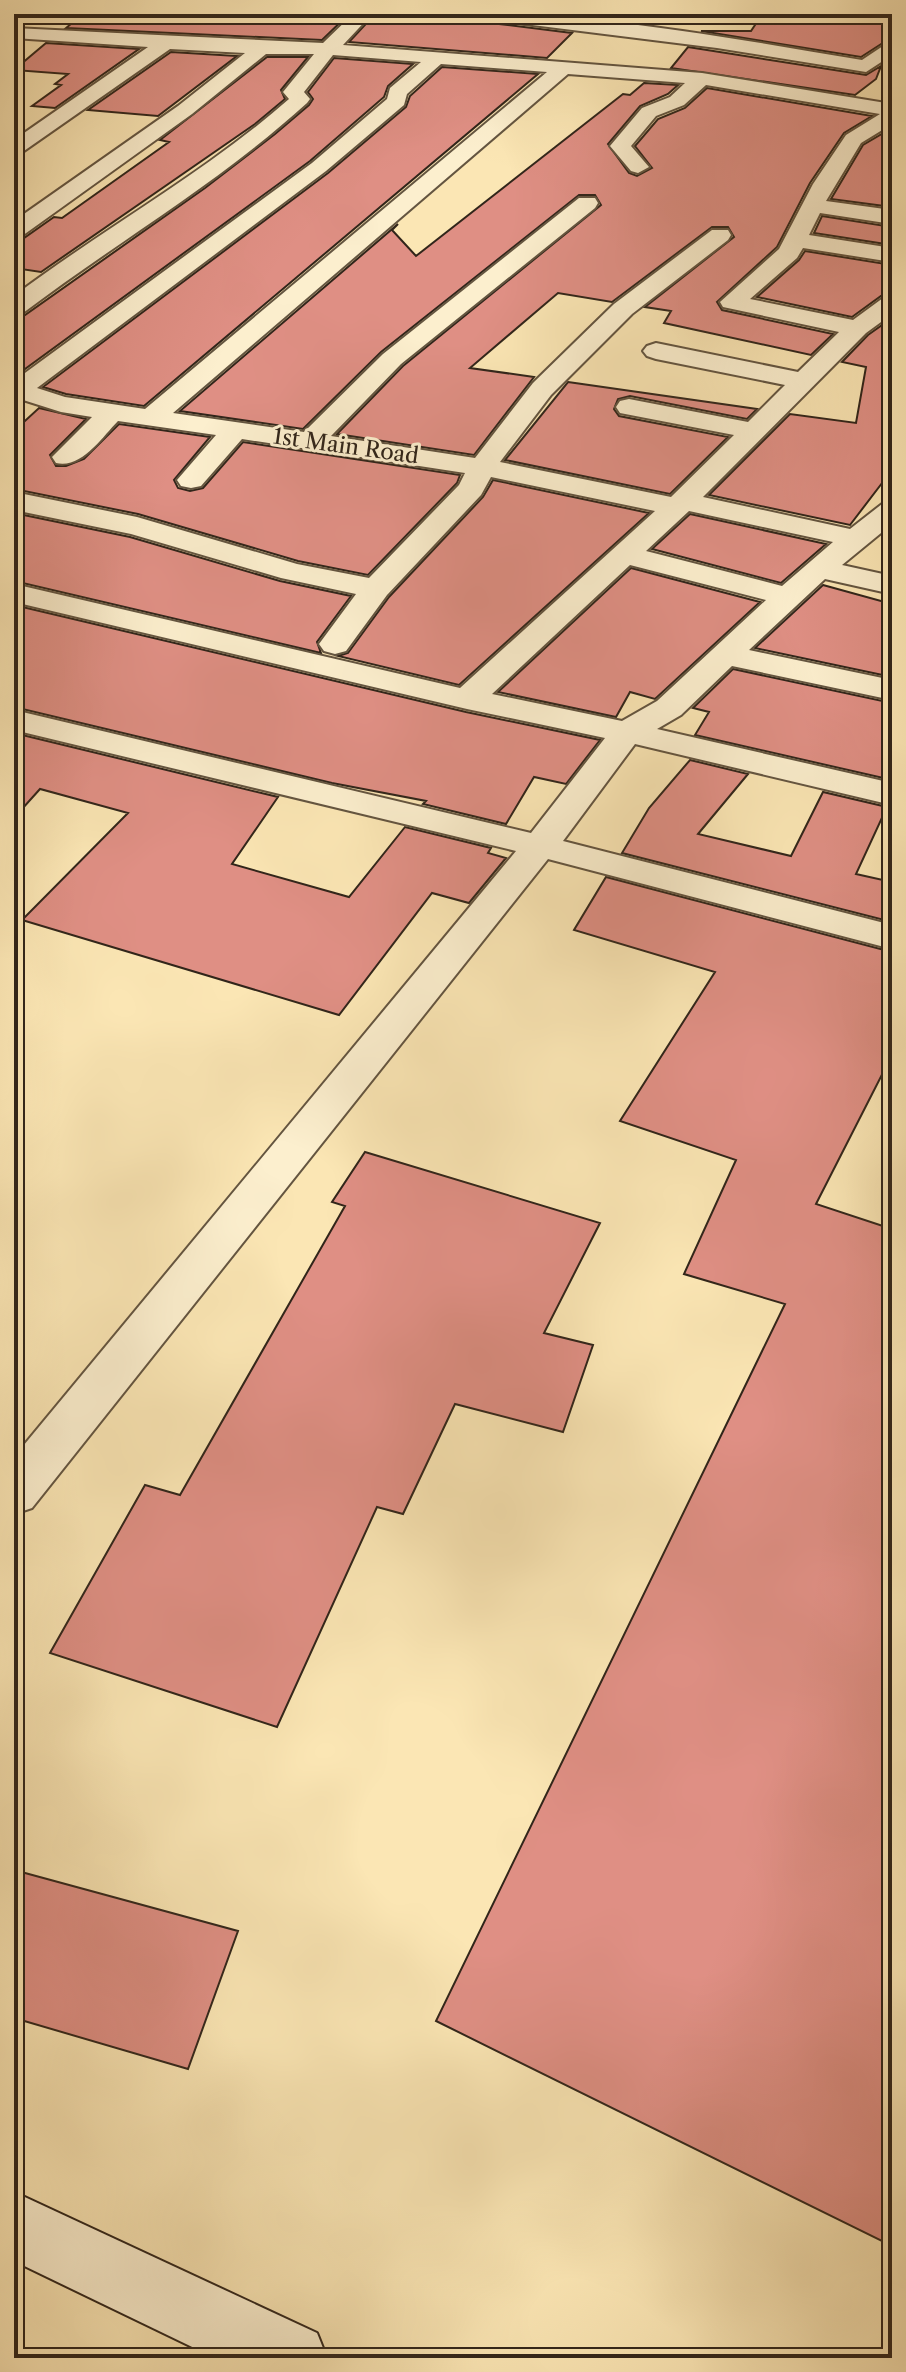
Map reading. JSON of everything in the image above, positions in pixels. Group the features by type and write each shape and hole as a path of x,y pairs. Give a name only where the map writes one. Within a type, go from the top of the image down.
{"street":[{"path":"14,308 80,258 165,206 272,125 300,99 293,92 328,49 363,14"},
{"path":"485,14 717,42 866,66 888,100"},
{"path":"16,391 319,167 397,101 397,92 493,15"},
{"path":"717,42 731,23"},
{"path":"14,33 328,49 702,79 888,100"},
{"path":"801,54 812,33"},
{"path":"14,149 166,43"},
{"path":"866,66 892,46"},
{"path":"14,231 185,110 262,48"},
{"path":"149,419 562,69"},
{"path":"638,167 620,146 649,112 677,101 702,79"},
{"path":"857,328 732,302 789,253 853,139 888,100"},
{"path":"819,195 851,187"},
{"path":"819,195 892,217"},
{"path":"312,440 392,359 587,203"},
{"path":"335,644 376,589 471,489 482,467 542,389 623,309 720,235"},
{"path":"796,240 892,255"},
{"path":"467,699 680,504 857,328 892,303"},
{"path":"656,351 804,381"},
{"name":"1st Main Road","path":"16,391 61,404 149,419 312,440 482,467 857,539"},
{"path":"629,407 754,431"},
{"path":"66,457 112,412"},
{"path":"191,480 236,430"},
{"path":"14,501 137,526 292,572 376,589"},
{"path":"14,1493 540,846 627,732 669,708 820,569 892,510"},
{"path":"625,555 790,597"},
{"path":"820,569 892,585"},
{"path":"14,593 892,794"},
{"path":"725,655 892,690"},
{"path":"14,720 540,846 892,937"},
{"path":"14,2226 292,2358"}],"building":[{"path":"83,14 349,14 322,40 66,28"},
{"path":"375,14 572,33 547,58 349,42"},
{"path":"778,14 837,14 892,20 892,37 861,57 701,31 751,31 759,19 775,20"},
{"path":"46,43 139,49 55,108 32,106 61,85 55,84 68,74 14,70"},
{"path":"688,47 866,75 881,66 876,79 855,95 671,68"},
{"path":"171,52 237,56 158,116 88,110"},
{"path":"267,57 308,57 281,90 285,99 255,124 41,272 14,268 14,241 24,238 54,217 62,218 169,142 160,140"},
{"path":"334,58 413,64 388,86 384,97 310,161 14,377 14,318 25,315 205,188 275,134 309,105 313,99 308,92"},
{"path":"442,67 538,74 144,406 66,394 43,387 328,173 406,107 410,96"},
{"path":"644,83 678,85 668,94 640,106 608,144 629,173 637,176 652,168 635,146 658,119 685,108 707,88 872,116 844,133 810,183 777,247 717,302 722,310 833,334 811,355 664,323 671,311 645,307 734,237 728,227 712,227 612,302 558,293 470,368 534,377 474,455 337,434 403,366 601,205 595,195 579,195 381,352 303,429 180,411 398,224 392,230 416,256 623,94 630,95"},
{"path":"892,128 892,207 831,199 863,145"},
{"path":"822,216 892,227 892,245 814,233"},
{"path":"805,251 892,265 892,293 881,296 852,317 757,297"},
{"path":"892,318 892,470 850,525 709,495 790,414 856,423 866,367 842,362 868,335"},
{"path":"568,382 757,409 747,419 630,396 618,399 614,409 619,416 728,437 670,494 505,460"},
{"path":"39,408 86,419 50,455 56,466 66,466 84,459 119,424 210,437 174,480 178,488 190,491 203,488 243,442 460,475 457,483 368,575 298,561 138,514 14,489 14,431"},
{"path":"493,480 649,513 459,685 338,656 348,653 389,597 483,497"},
{"path":"14,513 130,537 280,581 351,596 317,642 321,653 14,581"},
{"path":"690,514 826,544 781,583 652,549"},
{"path":"631,568 760,602 655,699 630,692 616,717 498,692"},
{"path":"823,585 892,604 892,677 755,648"},
{"path":"14,605 466,712 600,740 566,784 534,777 506,824 423,804 426,801 332,783 14,707"},
{"path":"733,669 892,703 892,780 695,735 709,712 693,708"},
{"path":"14,733 278,797 232,864 349,897 405,827 491,848 488,853 506,858 469,903 432,893 339,1015 22,920 128,813 40,789 14,818"},
{"path":"690,760 748,774 698,834 791,856 823,792 887,807 856,874 892,882 892,922 622,853 649,808"},
{"path":"606,877 892,952 892,1055 816,1204 892,1229 892,2246 436,2021 785,1304 684,1274 736,1160 620,1121 715,972 574,930"},
{"path":"365,1152 600,1223 544,1333 593,1345 563,1432 455,1404 403,1514 377,1507 277,1727 50,1653 145,1485 180,1495 345,1206 332,1202"},
{"path":"14,1870 238,1931 188,2069 14,2018"}]}
